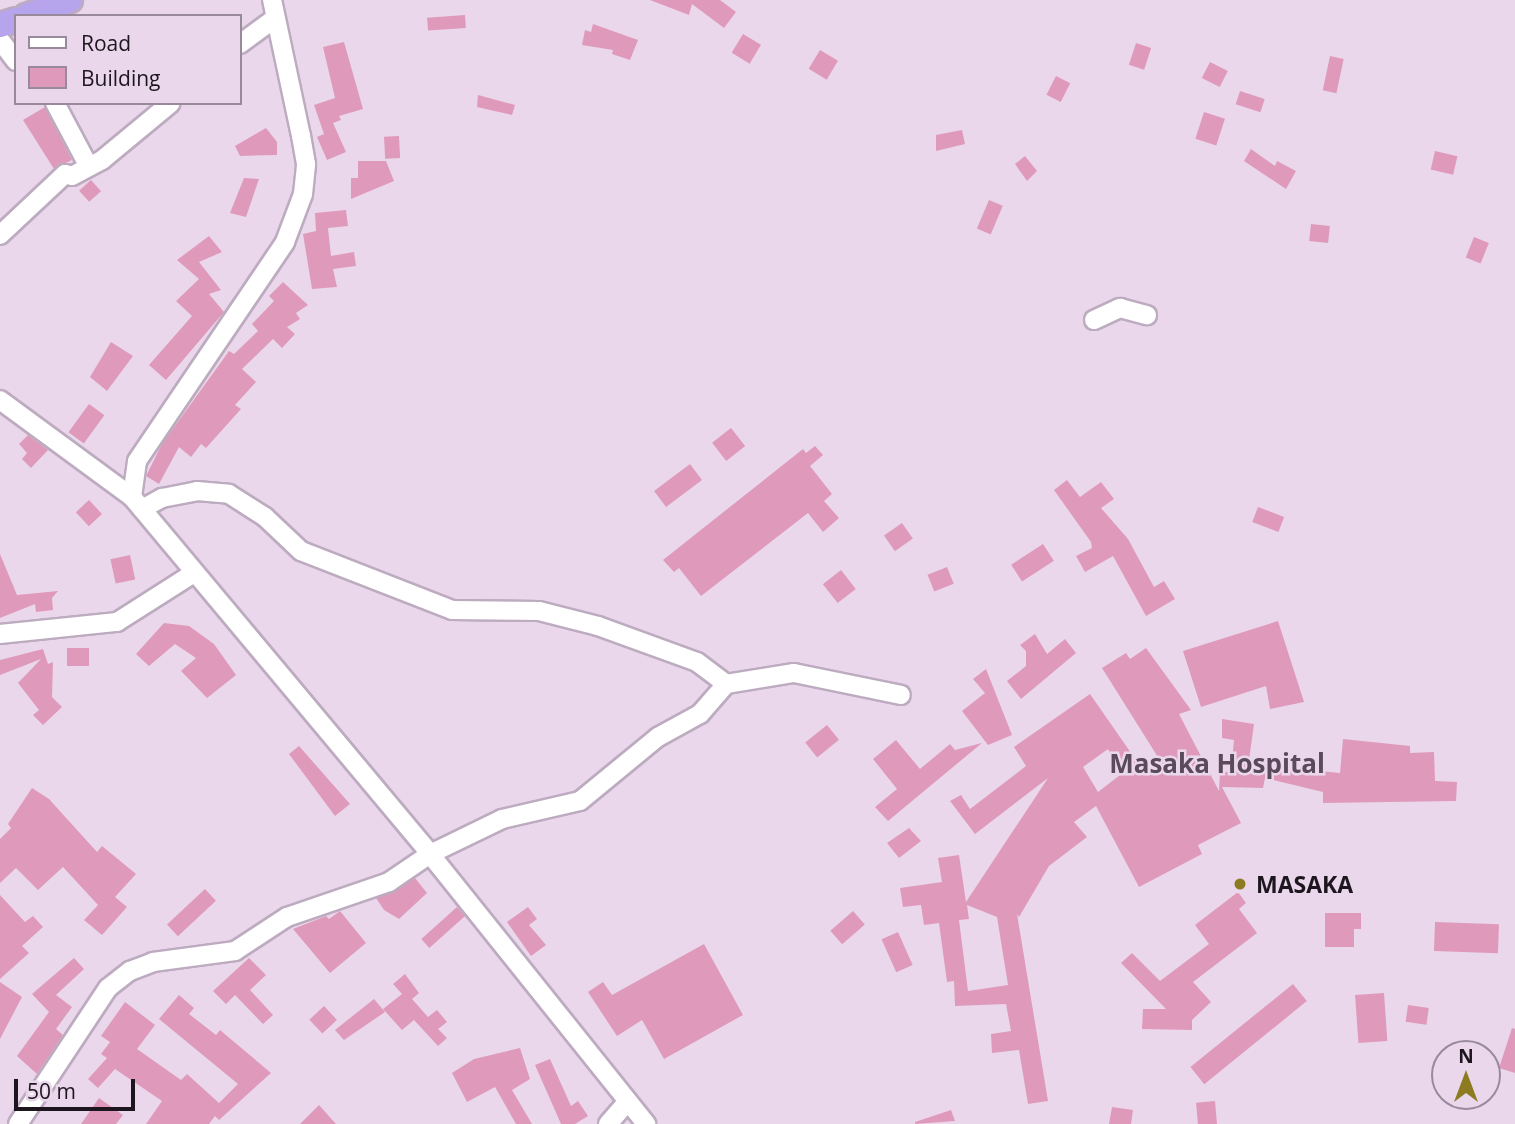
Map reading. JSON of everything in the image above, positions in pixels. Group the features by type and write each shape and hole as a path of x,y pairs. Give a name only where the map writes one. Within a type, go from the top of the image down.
{"highway":[{"path":"32,14 70,0"}],"street":[{"path":"137,503 138,461 295,219 306,164 291,73 274,19 272,0"},
{"path":"242,43 274,19"},
{"path":"0,40 14,58"},
{"path":"56,105 88,165"},
{"path":"0,235 65,174 72,176 88,165 102,160 169,105"},
{"path":"1094,320 1120,309 1147,315"},
{"path":"1,404 102,472 137,503 430,854 646,1124"},
{"path":"102,472 138,461"},
{"path":"137,503 197,491 229,494 265,517 301,551 452,610 538,611 598,626 697,662 726,684"},
{"path":"0,634 117,622 194,573"},
{"path":"18,1124 108,988 130,971 153,962 235,951 287,917 388,883 430,854 502,818 580,802 659,737 700,714 726,684 794,673 901,695"},
{"path":"608,1124 628,1101"}],"building":[{"path":"650,0 720,0 736,12 724,28 692,4 689,15"},
{"path":"465,15 466,28 428,31 427,18"},
{"path":"593,24 638,40 630,60 612,54 613,50 582,45 585,30 591,32"},
{"path":"743,34 761,45 750,64 732,53"},
{"path":"344,42 363,109 339,116 341,120 333,123 346,152 327,160 317,137 324,134 314,105 335,98 323,47"},
{"path":"1136,43 1151,48 1144,70 1129,65"},
{"path":"820,50 838,61 827,80 809,69"},
{"path":"1330,56 1344,59 1336,93 1323,90"},
{"path":"1210,62 1228,71 1220,87 1202,78"},
{"path":"1056,76 1070,83 1061,102 1046,95"},
{"path":"1240,91 1265,99 1260,112 1236,104"},
{"path":"478,95 515,105 512,115 477,107"},
{"path":"45,107 72,160 54,169 23,120"},
{"path":"1204,112 1225,119 1216,145 1195,139"},
{"path":"266,128 277,142 277,155 240,156 235,146"},
{"path":"962,130 965,144 936,151 936,135"},
{"path":"399,136 400,158 385,159 384,137"},
{"path":"1251,149 1275,166 1277,161 1296,171 1286,189 1244,161"},
{"path":"1435,151 1457,156 1453,175 1431,170"},
{"path":"1025,156 1037,171 1027,181 1015,164"},
{"path":"358,161 386,161 394,181 351,199 351,178 358,178"},
{"path":"244,178 259,179 246,217 230,213"},
{"path":"91,180 101,191 89,202 79,191"},
{"path":"989,200 1003,206 991,234 977,229"},
{"path":"346,210 348,226 328,228 331,256 354,252 356,266 333,269 337,287 312,289 303,234 316,231 315,213"},
{"path":"1311,224 1330,226 1328,243 1309,241"},
{"path":"209,236 222,252 199,262 221,290 209,294 224,312 166,380 149,365 192,316 176,301 199,279 177,260"},
{"path":"1474,237 1489,243 1481,263 1466,257"},
{"path":"283,282 308,305 296,313 300,319 287,327 295,334 282,348 273,339 242,369 256,382 235,405 241,409 206,448 201,444 191,457 179,447 159,484 146,476 162,444 229,351 234,354 258,331 252,324 274,301 269,296"},
{"path":"111,342 133,356 107,391 90,377"},
{"path":"89,404 104,415 84,443 68,432"},
{"path":"731,428 745,446 726,461 712,443"},
{"path":"28,435 48,450 31,468 22,459 27,453 19,444"},
{"path":"815,446 823,455 810,466 832,494 824,501 839,518 823,532 808,513 701,596 679,568 674,572 663,560 803,449 806,453"},
{"path":"690,464 702,480 666,507 654,491"},
{"path":"1067,480 1080,497 1101,482 1114,499 1101,508 1128,539 1154,587 1164,581 1175,599 1146,616 1113,556 1085,572 1076,556 1092,548 1091,542 1054,490"},
{"path":"89,500 102,514 89,526 76,512"},
{"path":"1258,507 1284,517 1278,532 1252,522"},
{"path":"902,523 913,539 895,551 884,536"},
{"path":"1043,544 1054,561 1022,581 1011,565"},
{"path":"0,554 17,595 58,591 52,598 53,610 36,612 35,604 0,618"},
{"path":"130,555 135,579 116,584 110,559"},
{"path":"947,567 954,584 934,592 928,575"},
{"path":"841,570 856,589 838,603 823,584"},
{"path":"1278,621 1304,702 1270,709 1266,686 1201,707 1183,651"},
{"path":"164,623 189,626 214,644 236,675 207,698 181,671 196,658 175,644 149,666 136,654"},
{"path":"1035,634 1047,654 1065,639 1076,653 1021,699 1007,681 1026,666 1026,651 1020,645"},
{"path":"67,648 89,648 89,666 67,666"},
{"path":"1146,648 1191,710 1179,714 1219,791 1220,772 1231,772 1234,740 1222,738 1222,719 1254,724 1249,760 1266,760 1265,766 1340,773 1343,739 1410,746 1410,753 1434,752 1435,781 1457,782 1456,801 1323,803 1323,792 1265,778 1263,788 1222,787 1241,823 1198,845 1202,854 1139,887 1096,806 1074,822 1087,837 1049,866 1019,917 1017,914 1048,1101 1028,1104 1019,1050 992,1053 991,1034 1011,1031 1006,1004 955,1006 954,981 947,982 939,923 924,925 921,905 903,907 900,888 942,882 938,858 959,855 966,902 1048,778 975,834 950,801 961,795 970,809 1026,766 1014,747 1090,694 1145,773 1161,762 1102,668 1126,653 1130,659","holes":["1108,749 1120,775 1098,792 1083,767","967,905 997,917 1008,985 968,991 959,920 969,919"]},
{"path":"43,649 48,664 53,662 52,697 62,707 43,725 33,715 39,710 18,683 41,659 0,675 0,660"},
{"path":"986,669 1012,735 988,745 962,711 985,693 973,679"},
{"path":"827,725 839,740 817,757 805,743"},
{"path":"896,740 920,769 950,744 955,750 982,743 888,821 875,807 897,789 873,759"},
{"path":"299,746 350,804 335,816 289,754"},
{"path":"32,788 49,799 97,852 102,846 136,874 115,897 127,907 102,935 84,920 98,905 63,867 38,890 16,868 0,883 0,839 11,828 8,824"},
{"path":"909,828 921,841 899,858 887,843"},
{"path":"415,878 427,893 399,919 384,910 376,898"},
{"path":"205,889 216,901 178,936 167,924"},
{"path":"1238,892 1246,903 1239,909 1257,933 1193,982 1211,1002 1192,1020 1192,1030 1142,1029 1143,1009 1166,1009 1121,963 1132,953 1160,981 1209,944 1195,925"},
{"path":"0,895 25,922 33,916 43,927 22,946 29,953 0,979"},
{"path":"457,907 465,916 429,948 421,939"},
{"path":"528,907 537,919 529,925 546,945 531,956 507,922"},
{"path":"340,911 366,943 330,973 293,929 326,916 329,919"},
{"path":"853,911 865,925 842,944 830,931"},
{"path":"1325,913 1361,913 1361,929 1354,929 1354,947 1325,947"},
{"path":"1435,922 1499,924 1498,953 1434,951"},
{"path":"898,932 913,965 896,972 882,939"},
{"path":"704,944 743,1015 664,1059 642,1020 617,1036 588,992 603,982 612,995"},
{"path":"74,958 84,969 56,995 72,1007 56,1029 63,1035 37,1074 17,1056 49,1012 32,994"},
{"path":"249,958 266,975 250,990 273,1015 263,1024 235,995 226,1004 213,991"},
{"path":"405,974 419,993 412,999 428,1017 437,1010 447,1022 438,1029 447,1038 438,1046 414,1020 402,1030 383,1009 402,994 393,984"},
{"path":"0,982 22,997 0,1039"},
{"path":"1293,984 1307,1001 1204,1084 1190,1067"},
{"path":"1384,993 1387,1041 1358,1043 1355,995"},
{"path":"179,995 194,1008 189,1014 216,1035 220,1030 271,1073 219,1120 215,1116 209,1124 146,1124 162,1101 115,1069 98,1088 88,1079 107,1058 101,1054 110,1042 101,1036 125,1002 155,1025 137,1049 181,1080 187,1074 219,1103 238,1084 159,1019"},
{"path":"374,999 385,1012 344,1040 335,1030"},
{"path":"1408,1005 1429,1008 1426,1025 1406,1022"},
{"path":"324,1006 337,1020 322,1034 309,1020"},
{"path":"1512,1028 1515,1029 1515,1073 1501,1069"},
{"path":"520,1048 530,1079 512,1090 532,1124 516,1124 495,1087 467,1102 452,1073 474,1059"},
{"path":"550,1059 571,1106 578,1101 588,1116 575,1124 561,1124 535,1065"},
{"path":"99,1098 123,1115 116,1124 81,1124"},
{"path":"1215,1101 1217,1124 1198,1124 1196,1103"},
{"path":"319,1105 336,1124 300,1124"},
{"path":"1112,1107 1133,1110 1131,1124 1109,1124"},
{"path":"951,1110 955,1121 915,1124 915,1122"}],"place":[{"name":"MASAKA","path":"1240,884"}],"district":[{"name":"Masaka Hospital","path":"1217,764"}]}
